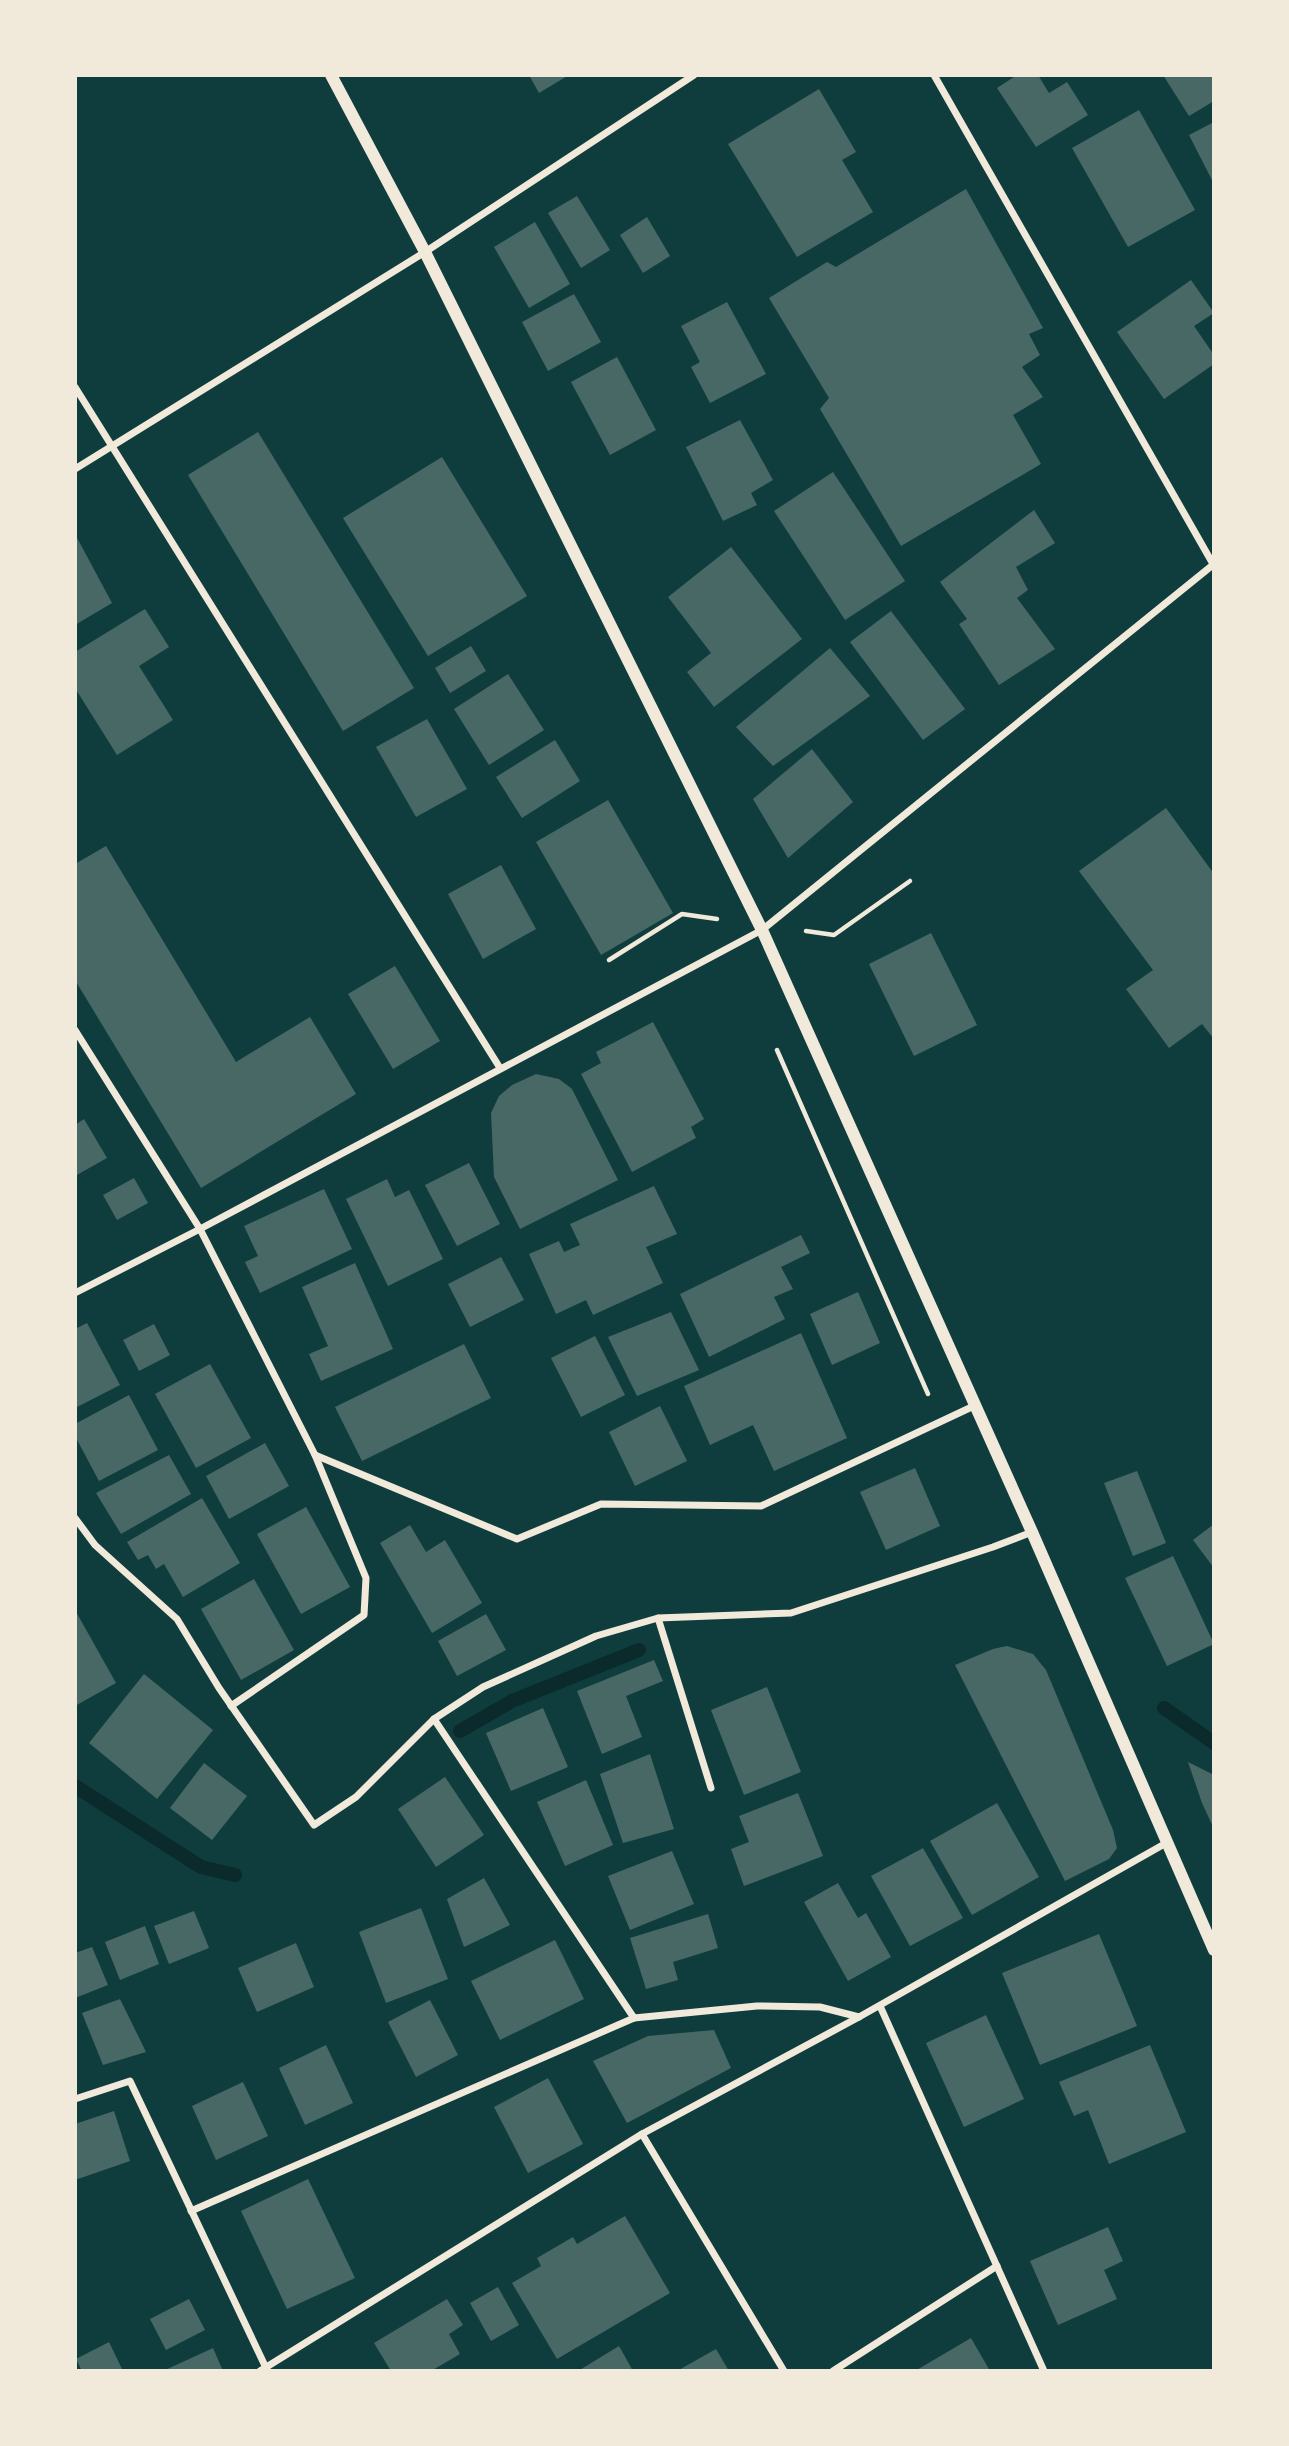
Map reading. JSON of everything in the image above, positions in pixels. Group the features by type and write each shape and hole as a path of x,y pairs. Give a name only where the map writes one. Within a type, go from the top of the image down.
{"street":[{"path":"331,75 425,252 762,930 1032,1532 1214,1950"},
{"path":"75,469 425,252 694,75"},
{"path":"75,1293 762,930 1214,564 934,75"},
{"path":"75,387 500,1068"},
{"path":"75,1030 200,1229 315,1455 366,1578 364,1615 231,1706"},
{"path":"315,1455 517,1539 601,1504 761,1506 975,1405"},
{"path":"75,1518 95,1545 177,1619 231,1706 314,1825 356,1797 434,1719 496,1681 596,1636 658,1618 791,1613 1032,1532"},
{"path":"658,1618 711,1788"},
{"path":"434,1719 634,2018"},
{"path":"75,2099 130,2081 264,2370 642,2134 880,2006 1168,1842"},
{"path":"191,2211 634,2018 757,2006 820,2007 859,2017"},
{"path":"880,2006 1044,2371"},
{"path":"642,2134 784,2371"},
{"path":"833,2371 997,2266"}],"path":[{"path":"834,935 910,881"},
{"path":"609,960 682,914"},
{"path":"775,1045 940,1421"}],"building":[{"path":"529,75 569,75 539,93"},
{"path":"1017,75 1038,75 1049,93 1067,82 1088,115 1036,147 997,88"},
{"path":"1163,75 1214,75 1214,101 1189,116"},
{"path":"819,89 856,152 842,160 873,212 797,257 728,144"},
{"path":"1139,110 1195,210 1128,247 1072,148"},
{"path":"1214,122 1214,184 1189,135"},
{"path":"966,189 1043,328 1029,334 1040,355 1022,367 1043,397 1013,415 1041,464 901,546 820,409 829,398 769,298 827,262 836,267"},
{"path":"577,196 610,250 581,268 548,213"},
{"path":"647,217 670,256 643,273 620,235"},
{"path":"535,222 570,284 529,308 494,247"},
{"path":"1191,280 1214,313 1194,326 1214,355 1214,364 1164,399 1117,332"},
{"path":"574,294 601,342 548,371 522,322"},
{"path":"727,302 766,374 710,403 691,367 700,362 681,326"},
{"path":"617,357 656,430 610,455 571,382"},
{"path":"740,420 773,480 751,493 757,505 723,521 686,447"},
{"path":"258,432 414,688 343,731 188,475"},
{"path":"442,457 527,596 428,656 343,518"},
{"path":"833,472 905,581 845,620 774,511"},
{"path":"1034,510 1055,543 1016,567 1028,590 1017,598 1055,649 999,685 959,624 967,619 940,582"},
{"path":"75,534 112,603 75,625"},
{"path":"731,547 802,639 714,707 687,672 711,653 668,597"},
{"path":"145,609 169,647 139,666 173,720 117,755 75,688 75,652"},
{"path":"891,611 965,709 923,740 850,642"},
{"path":"471,646 486,671 450,693 435,668"},
{"path":"830,648 870,696 773,766 736,727"},
{"path":"508,674 544,730 489,765 454,709"},
{"path":"427,719 467,789 416,817 376,747"},
{"path":"555,740 580,781 522,818 496,777"},
{"path":"812,749 853,802 788,858 753,799"},
{"path":"608,800 673,913 601,955 536,842"},
{"path":"1166,808 1214,874 1214,1039 1202,1024 1169,1048 1126,989 1153,970 1079,871"},
{"path":"106,846 236,1062 310,1017 356,1094 201,1188 75,980 75,864"},
{"path":"501,865 536,929 483,959 448,894"},
{"path":"931,933 977,1025 914,1056 869,964"},
{"path":"395,966 440,1041 393,1069 348,994"},
{"path":"653,1022 704,1119 691,1127 696,1138 632,1172 581,1074 601,1063 596,1052"},
{"path":"536,1074 559,1079 572,1089 618,1180 520,1229 494,1177 491,1113 499,1096 512,1085"},
{"path":"84,1119 107,1158 75,1176 75,1125"},
{"path":"469,1163 500,1224 457,1246 425,1185"},
{"path":"134,1178 148,1203 117,1220 103,1195"},
{"path":"387,1179 395,1197 409,1190 443,1259 388,1286 346,1199"},
{"path":"654,1186 677,1234 646,1247 663,1283 593,1315 586,1300 556,1314 529,1254 559,1241 564,1252 580,1245 570,1224"},
{"path":"324,1189 352,1249 260,1293 245,1262 258,1256 244,1226"},
{"path":"801,1235 810,1253 781,1267 793,1289 774,1297 785,1319 709,1357 680,1294"},
{"path":"501,1257 524,1300 470,1327 448,1284"},
{"path":"355,1263 393,1349 321,1381 309,1354 328,1346 302,1287"},
{"path":"858,1292 880,1343 832,1365 810,1314"},
{"path":"671,1312 699,1370 637,1396 608,1337"},
{"path":"87,1323 120,1385 75,1408 75,1329"},
{"path":"154,1324 170,1355 139,1371 123,1340"},
{"path":"801,1333 847,1438 774,1471 753,1425 710,1445 684,1386"},
{"path":"595,1336 625,1395 581,1417 551,1358"},
{"path":"464,1344 491,1398 362,1461 335,1407"},
{"path":"210,1364 251,1438 196,1468 155,1394"},
{"path":"129,1395 158,1450 99,1481 75,1436 75,1424"},
{"path":"660,1406 687,1461 635,1486 609,1432"},
{"path":"265,1443 289,1486 229,1519 206,1476"},
{"path":"169,1455 191,1494 121,1534 96,1493"},
{"path":"915,1468 940,1526 886,1550 860,1492"},
{"path":"1137,1471 1166,1543 1133,1556 1104,1483"},
{"path":"202,1498 240,1563 183,1597 164,1564 156,1569 148,1555 138,1560 127,1542"},
{"path":"306,1507 350,1587 301,1614 257,1534"},
{"path":"1214,1524 1214,1568 1193,1540"},
{"path":"410,1525 426,1552 445,1540 482,1603 432,1633 380,1543"},
{"path":"1173,1556 1214,1644 1167,1666 1125,1578"},
{"path":"254,1579 294,1650 241,1680 201,1609"},
{"path":"75,1610 116,1683 75,1706"},
{"path":"486,1614 506,1650 457,1676 438,1641"},
{"path":"1007,1646 1033,1654 1046,1670 1113,1830 1117,1848 1109,1859 1065,1881 955,1665"},
{"path":"654,1660 663,1681 626,1696 642,1737 602,1754 577,1691"},
{"path":"144,1674 213,1730 157,1799 89,1743"},
{"path":"767,1687 801,1772 744,1795 711,1710"},
{"path":"543,1708 568,1767 511,1791 486,1733"},
{"path":"650,1754 674,1829 623,1843 600,1774"},
{"path":"1188,1762 1214,1775 1214,1829 1202,1803"},
{"path":"204,1763 247,1796 212,1840 170,1808"},
{"path":"445,1777 484,1835 436,1867 398,1809"},
{"path":"586,1780 613,1845 565,1866 537,1802"},
{"path":"798,1793 823,1856 744,1886 731,1849 749,1842 739,1816"},
{"path":"997,1803 1039,1877 972,1915 930,1841"},
{"path":"923,1848 963,1918 910,1946 871,1876"},
{"path":"672,1851 694,1904 630,1930 608,1876"},
{"path":"484,1878 510,1925 464,1947 447,1899"},
{"path":"838,1883 858,1918 866,1913 891,1957 848,1981 804,1902"},
{"path":"421,1908 448,1979 386,2003 359,1932"},
{"path":"194,1911 209,1948 169,1964 154,1926"},
{"path":"708,1914 718,1948 673,1962 678,1980 646,1989 630,1938"},
{"path":"145,1926 159,1964 120,1980 105,1942"},
{"path":"1099,1934 1137,2026 1040,2065 1002,1973"},
{"path":"555,1940 584,1999 500,2040 471,1981"},
{"path":"296,1943 314,1987 257,2012 238,1968"},
{"path":"92,1947 108,1985 75,1998 75,1953"},
{"path":"120,1999 146,2052 103,2065 82,2013"},
{"path":"430,2000 458,2055 416,2077 388,2022"},
{"path":"986,2015 1024,2099 964,2127 926,2043"},
{"path":"714,2030 731,2068 627,2123 593,2061 648,2036"},
{"path":"326,2045 353,2103 305,2125 279,2068"},
{"path":"1150,2045 1186,2132 1109,2164 1088,2110 1074,2116 1059,2082"},
{"path":"548,2078 583,2144 528,2173 494,2107"},
{"path":"243,2082 268,2136 216,2160 192,2106"},
{"path":"114,2111 130,2161 75,2180 75,2124"},
{"path":"308,2179 355,2278 287,2309 241,2211"},
{"path":"625,2216 670,2293 557,2359 512,2283 541,2266 537,2258 573,2237 577,2244"},
{"path":"1108,2227 1123,2261 1104,2270 1117,2299 1058,2325 1030,2261"},
{"path":"498,2287 519,2325 491,2341 470,2303"},
{"path":"189,2299 205,2330 166,2350 150,2319"},
{"path":"447,2299 463,2325 449,2334 460,2354 431,2371 391,2371 374,2343"},
{"path":"971,2338 990,2371 915,2371"},
{"path":"109,2342 123,2371 82,2371 76,2359"},
{"path":"619,2346 633,2371 578,2371"},
{"path":"213,2348 223,2371 163,2371"},
{"path":"716,2349 729,2371 677,2371"}],"waterway":[{"path":"460,1731 512,1701 639,1650"},
{"path":"1164,1708 1214,1743"},
{"path":"75,1786 201,1867 235,1875"}]}
